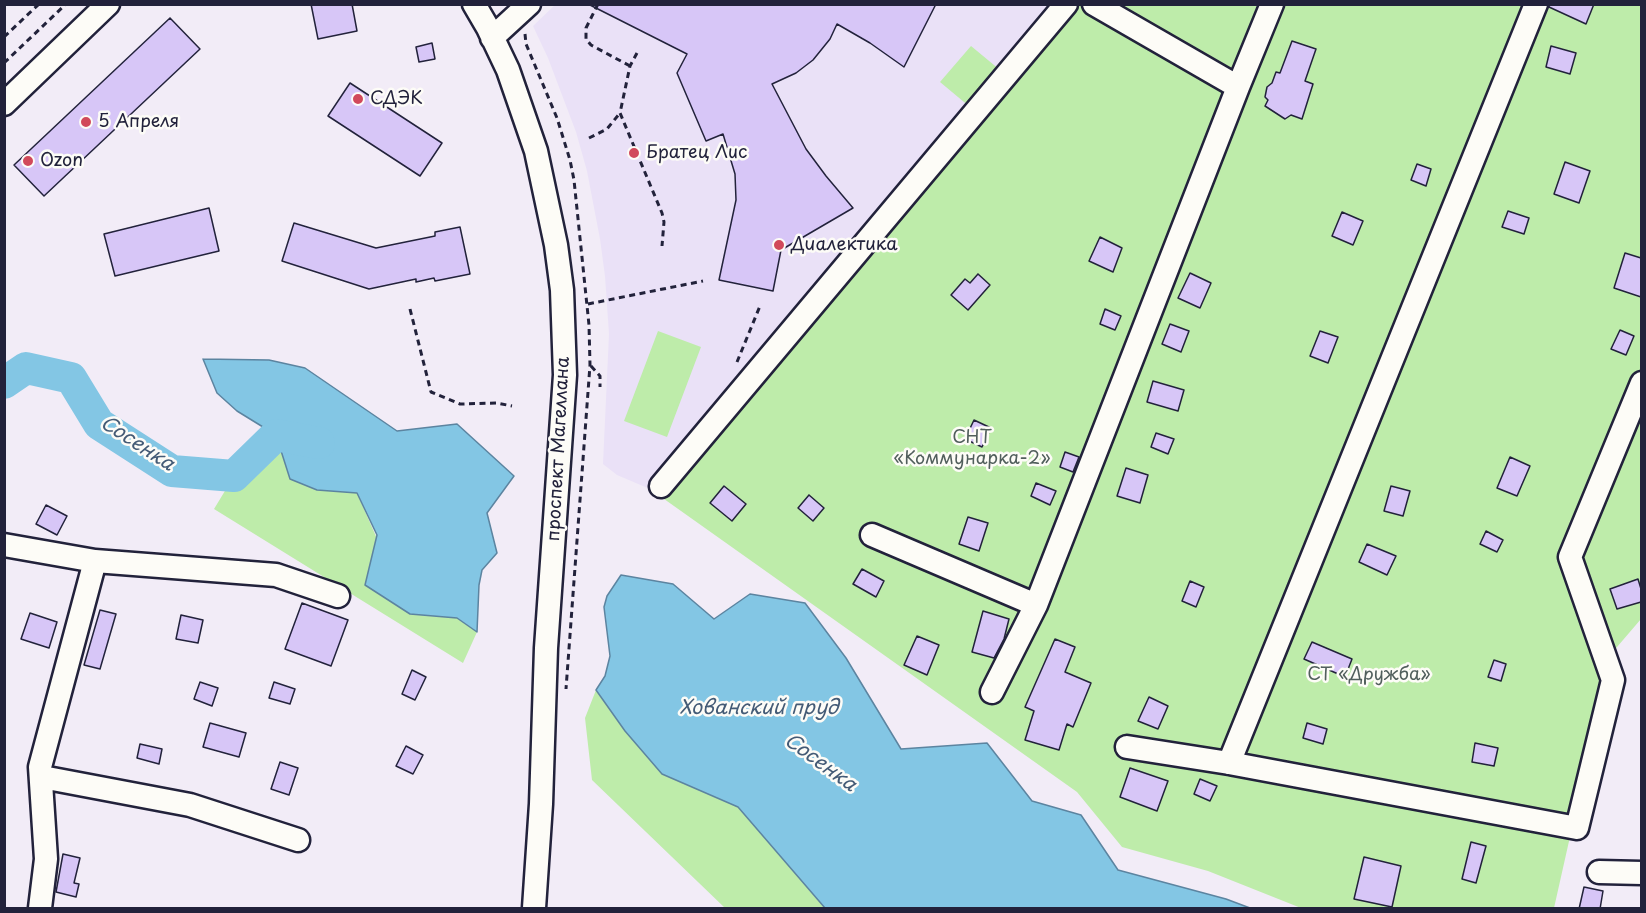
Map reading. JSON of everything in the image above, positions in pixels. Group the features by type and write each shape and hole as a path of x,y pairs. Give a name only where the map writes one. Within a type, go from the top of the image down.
{"street":[{"path":"4,104 108,4"},
{"name":"проспект Магеллана","path":"474,4 508,70 536,151 556,245 565,332 565,375 546,648 541,804 534,909"},
{"path":"492,38 529,4"},
{"path":"661,486 1066,4"},
{"path":"1094,4 1238,87"},
{"path":"992,692 1036,605 1272,4"},
{"path":"1229,763 1536,4"},
{"path":"1127,747 1229,763 1577,828 1613,680 1570,557 1641,383"},
{"path":"872,535 1036,605"},
{"path":"4,545 95,561 276,575 338,596"},
{"path":"40,909 46,859 40,767 95,561"},
{"path":"42,777 190,805 298,840"},
{"path":"1599,872 1641,873"}],"path":[{"path":"4,37 39,4"},
{"path":"4,63 66,4"},
{"path":"598,4 586,28 586,39 591,45 630,66"},
{"path":"526,30 526,44 557,118 572,170 587,304 590,365 566,693"},
{"path":"589,138 607,129 620,113 630,66 637,52"},
{"path":"620,113 662,213 664,222 662,246"},
{"path":"587,304 704,281"},
{"path":"736,366 760,306"},
{"path":"410,309 431,392 460,404 497,403 512,406"},
{"path":"590,365 600,376 600,387"}],"shaded area":[{"name":"Диалектика","path":"556,4 1053,4 1054,9 650,489 617,475 603,464 609,334 600,239 587,171 576,132 548,58 533,26"}],"green space":[{"path":"1053,5 1641,5 1641,619 1611,654 1554,908 1301,908 1208,871 1122,847 1077,792 650,489 1054,10"},
{"path":"971,46 1000,70 970,107 940,82"},
{"path":"658,331 701,347 667,437 624,421"},
{"path":"276,435 290,479 317,490 357,493 410,614 457,618 477,632 463,663 214,509 234,476"},
{"path":"596,690 625,731 662,773 738,807 825,908 725,908 592,780 585,718"}],"water":[{"path":"203,359 269,360 305,368 397,431 457,424 514,476 487,513 497,553 482,570 477,632 457,618 410,614 365,585 377,535 357,493 317,490 290,479 276,435 237,411 217,393"},
{"name":"Хованский пруд","path":"621,575 673,584 714,619 750,594 805,603 846,658 901,749 987,743 1032,801 1081,815 1118,870 1226,899 1250,908 825,908 738,807 662,774 625,731 596,690 605,676 610,656 604,607 607,596"}],"building":[{"path":"311,4 352,4 357,31 318,39"},
{"path":"588,4 936,4 904,67 870,43 837,24 830,39 813,60 796,73 772,84 806,149 853,208 781,250 773,291 719,280 736,200 735,174 723,134 706,141 677,73 687,54"},
{"path":"1549,4 1594,4 1586,24 1549,7"},
{"path":"170,18 200,49 44,196 14,165"},
{"path":"1292,41 1316,49 1305,81 1313,84 1302,119 1291,115 1285,119 1265,106 1268,100 1265,97 1267,87 1272,83 1276,72 1280,73"},
{"path":"432,43 435,59 419,62 416,47"},
{"path":"1551,46 1576,53 1570,74 1546,67"},
{"path":"350,83 442,143 420,176 328,116"},
{"path":"1565,162 1590,171 1579,203 1554,194"},
{"path":"1417,164 1431,169 1426,186 1411,180"},
{"path":"209,208 219,251 115,276 104,234"},
{"path":"1508,211 1529,218 1524,234 1502,227"},
{"path":"1342,212 1363,221 1353,245 1332,236"},
{"path":"294,223 376,248 435,236 435,232 460,227 470,274 435,281 434,278 416,282 416,279 369,289 282,261"},
{"path":"1100,237 1122,248 1113,272 1089,261"},
{"path":"1625,253 1641,258 1641,297 1614,288"},
{"path":"1190,273 1211,283 1200,308 1178,298"},
{"path":"978,274 990,285 968,310 951,295 965,279 970,283"},
{"path":"1105,309 1121,316 1115,330 1100,324"},
{"path":"1170,324 1189,331 1181,352 1162,344"},
{"path":"1620,330 1634,336 1626,355 1611,349"},
{"path":"1320,331 1338,337 1328,363 1310,356"},
{"path":"1153,381 1184,390 1178,411 1147,402"},
{"path":"974,420 991,428 982,447 965,439"},
{"path":"1156,433 1174,439 1168,454 1151,447"},
{"path":"1065,452 1079,457 1073,472 1060,467"},
{"path":"1510,457 1530,466 1517,496 1497,488"},
{"path":"1126,468 1148,475 1140,503 1117,496"},
{"path":"1036,483 1056,491 1050,505 1031,496"},
{"path":"724,486 746,504 732,521 710,503"},
{"path":"1391,486 1410,491 1403,516 1384,511"},
{"path":"809,495 824,508 813,521 798,508"},
{"path":"46,505 67,516 57,535 36,524"},
{"path":"968,517 988,523 979,551 959,544"},
{"path":"1486,531 1503,540 1497,552 1480,544"},
{"path":"1367,544 1396,556 1387,575 1359,562"},
{"path":"862,569 884,581 876,597 853,584"},
{"path":"1638,579 1641,602 1617,609 1610,589"},
{"path":"1190,581 1204,587 1196,607 1182,601"},
{"path":"302,603 348,620 331,666 285,649"},
{"path":"100,610 116,614 100,669 84,665"},
{"path":"983,611 1009,619 1004,639 994,658 972,652"},
{"path":"30,613 57,622 49,648 21,639"},
{"path":"181,615 203,620 198,643 176,639"},
{"path":"917,636 939,645 927,675 904,665"},
{"path":"1055,639 1075,647 1065,672 1091,683 1073,727 1067,724 1059,750 1025,740 1034,711 1025,707"},
{"path":"1312,642 1352,659 1345,677 1304,659"},
{"path":"1494,660 1506,664 1501,681 1488,677"},
{"path":"412,670 426,677 415,700 402,694"},
{"path":"200,682 218,688 212,706 194,699"},
{"path":"274,682 295,689 290,704 269,698"},
{"path":"1149,697 1168,706 1158,729 1138,721"},
{"path":"210,723 246,733 239,757 203,747"},
{"path":"1307,723 1327,729 1323,744 1303,738"},
{"path":"1475,743 1498,748 1494,766 1472,762"},
{"path":"140,744 162,749 159,764 137,758"},
{"path":"406,746 423,755 413,774 396,766"},
{"path":"280,762 298,768 289,795 271,789"},
{"path":"1130,768 1168,781 1157,811 1120,797"},
{"path":"1200,779 1217,786 1210,801 1194,794"},
{"path":"1471,842 1486,846 1476,883 1462,879"},
{"path":"63,854 80,858 74,883 79,884 76,897 56,892"},
{"path":"1364,857 1401,866 1392,907 1354,899"},
{"path":"1584,887 1603,891 1600,909 1579,909"}],"waterway":[{"name":"Сосенка","path":"4,383 26,368 71,378 99,424 172,471 234,476 276,435 319,443"}],"place":[{"name":"СДЭК","path":"358,99"},
{"name":"5 Апреля","path":"86,122"},
{"name":"Братец Лис","path":"634,153"},
{"name":"Ozon","path":"28,161"},
{"name":"Диалектика","path":"779,245"}],"park label":[{"name":"СНТ «Коммунарка-2»","path":"972,448"},
{"name":"СТ «Дружба»","path":"1369,675"}]}
